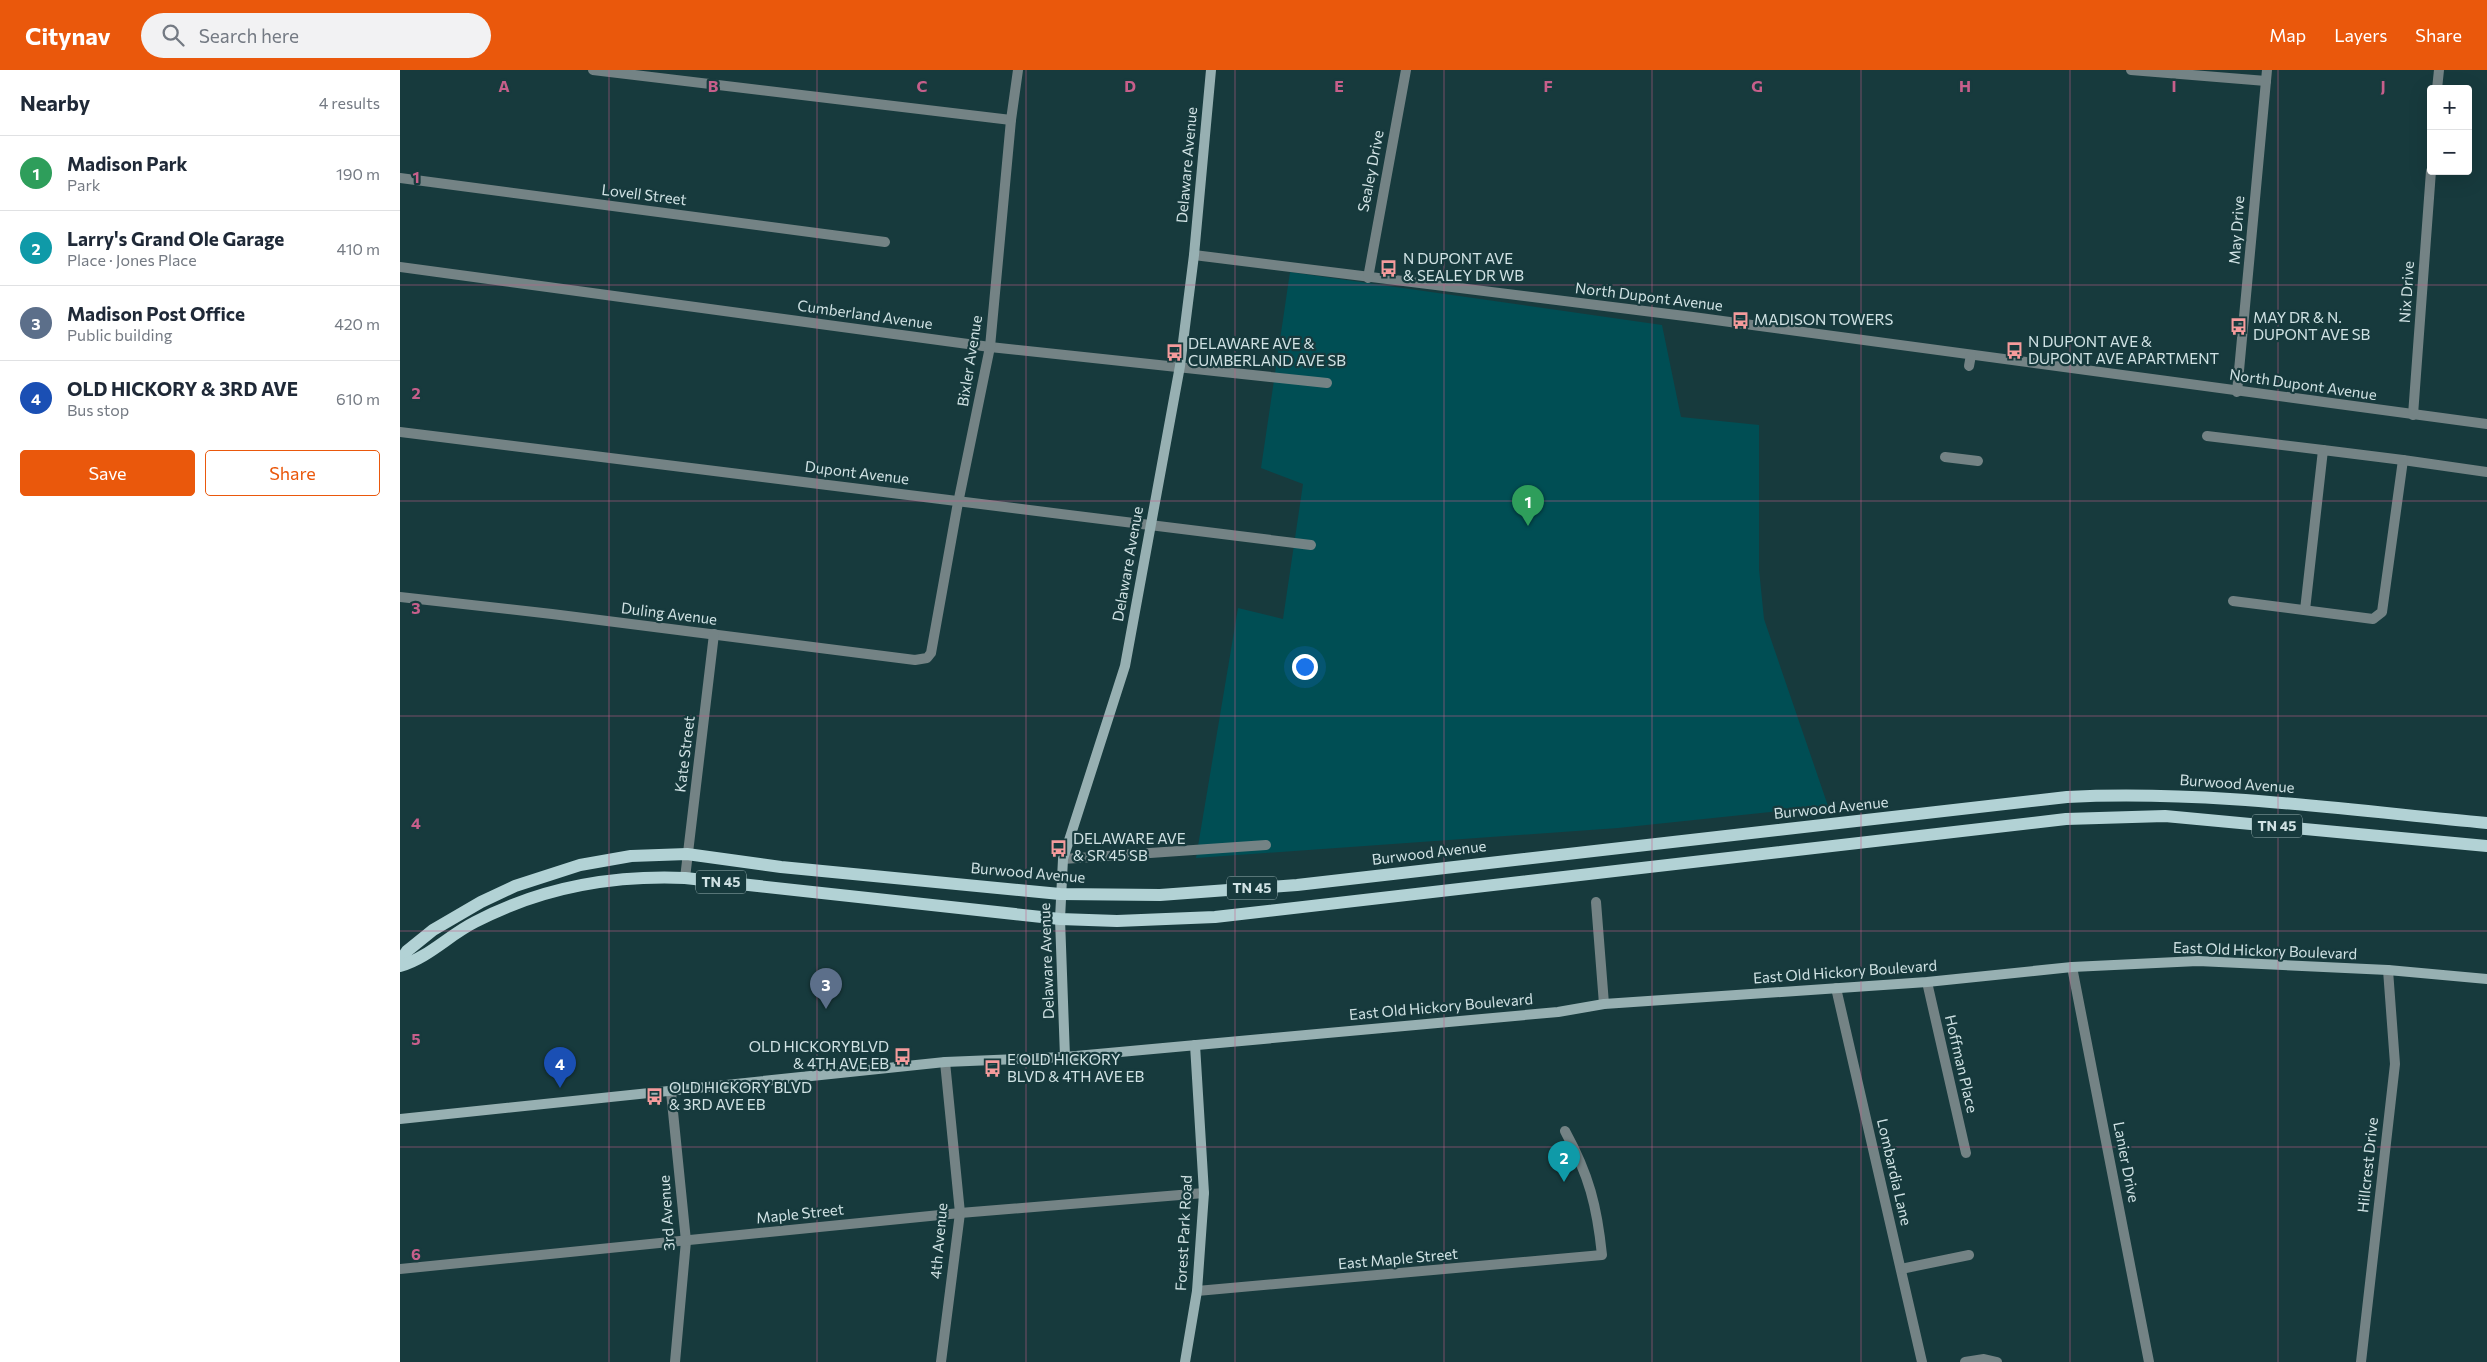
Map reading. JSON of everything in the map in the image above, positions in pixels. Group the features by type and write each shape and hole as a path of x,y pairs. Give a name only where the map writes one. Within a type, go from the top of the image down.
{"main road":[{"name":"Burwood Avenue","path":"400,961 407,951 434,930 481,902 546,874 607,860 688,854 781,867 1060,894 1160,896 1297,885 2067,797 2131,794 2205,796 2487,823"},
{"name":"TN 45","path":"400,966 415,961 447,938 475,922 516,904 559,890 623,878 685,878 1060,919 1118,922 1216,917 2066,819 2165,816 2487,846"}],"street":[{"path":"593,70 1011,120"},
{"name":"Bixler Avenue","path":"931,653 958,500 990,347 1011,120 1018,70"},
{"name":"Delaware Avenue","path":"1066,1057 1060,919 1063,860 1125,666 1180,366 1194,255 1211,70"},
{"name":"Sealey Drive","path":"1368,278 1406,70"},
{"path":"2131,70 2266,81"},
{"name":"May Drive","path":"2237,392 2267,70"},
{"path":"2437,85 2439,70"},
{"name":"Nix Drive","path":"2413,415 2431,175"},
{"name":"Lovell Street","path":"400,178 885,242"},
{"name":"North Dupont Avenue","path":"1194,255 1368,278 1675,314 1970,360 2487,424"},
{"name":"Cumberland Avenue","path":"400,267 990,347 1327,383"},
{"name":"Dupont Avenue","path":"400,432 958,500 1151,527 1311,545"},
{"path":"2207,436 2487,472"},
{"path":"2305,610 2323,450"},
{"path":"1945,457 1978,461"},
{"path":"2233,601 2373,619 2382,612 2403,460"},
{"name":"Duling Avenue","path":"400,598 714,634 915,660 927,658 931,653"},
{"name":"Kate Street","path":"685,878 714,634"},
{"name":"Burwood Avenue","path":"1063,860 1266,845"},
{"path":"1596,902 1604,1004"},
{"name":"East Old Hickory Boulevard","path":"400,1119 945,1062 1066,1057 1558,1012 1604,1004 1927,982 2072,967 2198,961 2388,970 2487,979"},
{"name":"Lanier Drive","path":"2072,967 2149,1362"},
{"name":"Hillcrest Drive","path":"2360,1362 2394,1064 2388,970"},
{"name":"Hoffman Place","path":"1927,982 1966,1153"},
{"name":"Lombardia Lane","path":"1836,988 1922,1362"},
{"name":"Forest Park Road","path":"1185,1362 1197,1291 1204,1194 1195,1045"},
{"name":"4th Avenue","path":"941,1362 960,1212 945,1062"},
{"name":"3rd Avenue","path":"671,1092 686,1241 675,1362"},
{"name":"East Maple Street","path":"1197,1291 1602,1256 1597,1212 1586,1175 1565,1131"},
{"name":"Maple Street","path":"400,1270 960,1212 1204,1194"},
{"path":"1901,1269 1969,1255"},
{"path":"1965,1362 1984,1359 1997,1362"}],"shaded area":[{"path":"1290,272 1662,325 1681,417 1759,425 1759,569 1764,619 1828,806 1618,828 1196,858 1238,608 1283,619 1303,484 1261,468"}],"place":[{"name":"N DUPONT AVE & SEALEY DR WB","path":"1389,268"},
{"name":"MADISON TOWERS","path":"1740,320"},
{"name":"MAY DR & N. DUPONT AVE SB","path":"2239,327"},
{"name":"N DUPONT AVE & DUPONT AVE APARTMENT","path":"2014,351"},
{"name":"DELAWARE AVE & CUMBERLAND AVE SB","path":"1174,353"},
{"name":"Madison Park","path":"1528,526"},
{"name":"DELAWARE AVE & SR 45 SB","path":"1059,848"},
{"name":"Madison Post Office","path":"826,1009"},
{"name":"OLD HICKORYBLVD & 4TH AVE EB","path":"903,1056"},
{"name":"E OLD HICKORY BLVD & 4TH AVE EB","path":"993,1069"},
{"name":"OLD HICKORY & 3RD AVE","path":"560,1088"},
{"name":"OLD HICKORY BLVD & 3RD AVE EB","path":"655,1097"},
{"name":"Larry's Grand Ole Garage","path":"1564,1182"}]}
